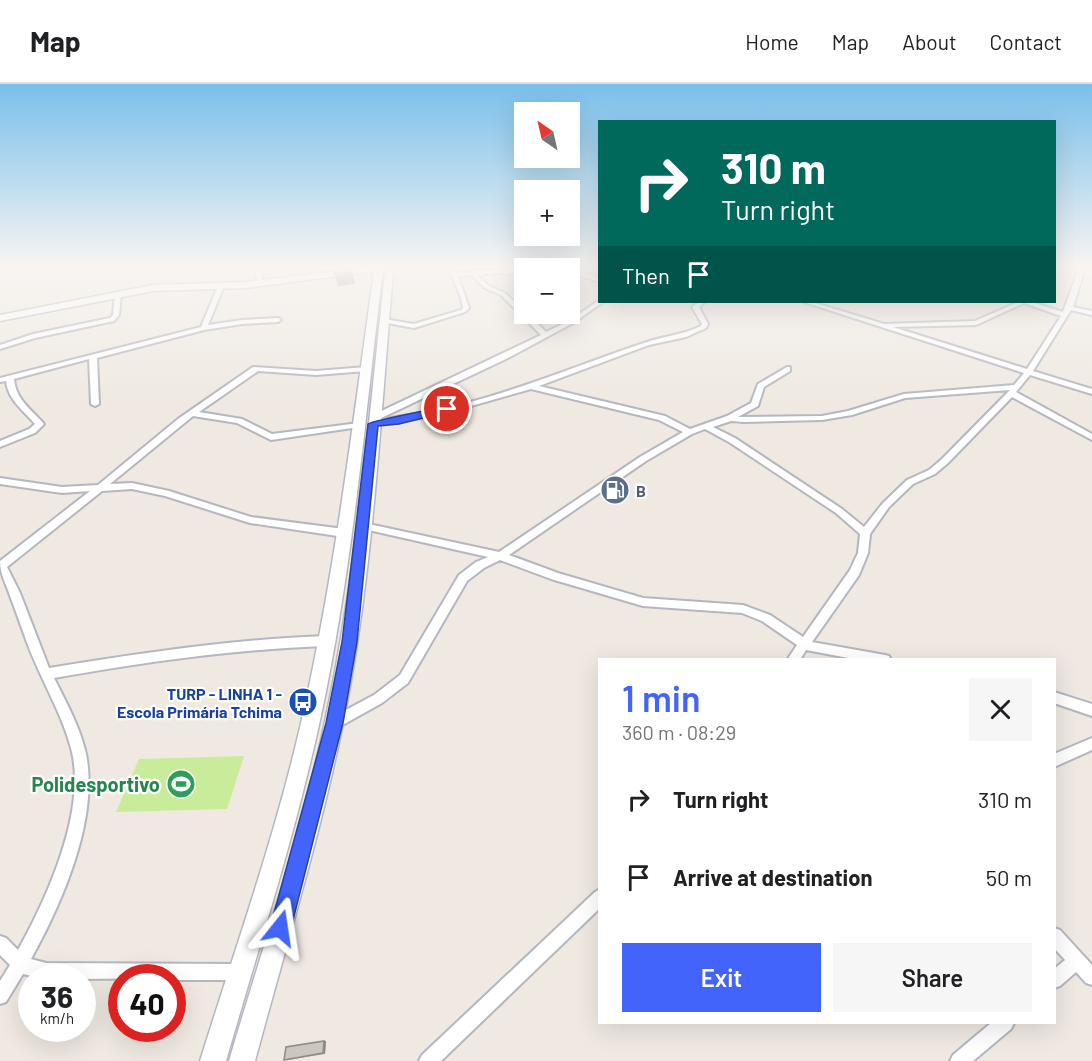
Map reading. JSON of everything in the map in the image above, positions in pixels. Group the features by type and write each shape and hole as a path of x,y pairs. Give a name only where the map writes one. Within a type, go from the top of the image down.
{"street":[{"path":"0,318 22,314"},
{"path":"0,347 33,336 112,320 116,314"},
{"path":"204,328 210,314"},
{"path":"242,1061 303,845 334,723 349,642 364,526 369,422 366,369 373,314"},
{"path":"213,1061 310,725 327,641 344,533 369,422 385,314"},
{"path":"384,321 414,326 455,314"},
{"path":"523,314 545,335"},
{"path":"369,422 465,376 583,314"},
{"path":"194,414 238,421 271,437 424,415 529,386 662,339 696,332 705,324 699,314"},
{"path":"844,314 1092,392"},
{"path":"884,326 976,323 998,314"},
{"path":"795,658 855,572 863,553 865,533 886,505 910,482 932,472 945,461 1013,390 1029,371 1065,315 1061,314"},
{"path":"0,380 204,328 242,322 278,320"},
{"path":"93,357 95,404"},
{"path":"21,964 71,844 81,801 80,755 63,710 45,674 9,579 0,566 102,487 181,421 194,414 227,387 259,368 316,373 366,369"},
{"path":"334,723 378,699 404,679 464,578 480,565 500,556 644,459 689,432 730,418 755,404 761,387 788,369"},
{"path":"0,444 32,431 40,424 17,402 10,391 10,378"},
{"path":"529,386 662,418 689,432"},
{"path":"730,418 744,420 822,418 849,413 904,396 1013,390 1092,437"},
{"path":"706,427 732,440 839,511 865,533"},
{"path":"0,481 62,490 132,486 166,493 250,520 344,533"},
{"path":"364,526 500,556 555,576 643,602 743,609 766,618 805,645 874,658"},
{"path":"45,674 160,655 282,641 327,641"},
{"path":"1056,698 1092,710"},
{"path":"1056,760 1092,744"},
{"path":"428,1061 598,899"},
{"path":"1056,938 1092,977"},
{"path":"0,944 20,964"},
{"path":"1056,978 1076,961"},
{"path":"0,996 18,969"},
{"path":"96,971 240,972"},
{"path":"959,1061 1004,1024"}],"green space":[{"name":"Polidesportivo","path":"244,756 227,809 116,812 139,759"}],"building":[{"path":"324,1041 323,1053 284,1060 286,1047"}],"place":[{"name":"B","path":"615,490"},
{"name":"TURP - LINHA 1 - Escola Primária Tchima","path":"303,702"},
{"name":"Polidesportivo","path":"181,784"}],"route":[{"path":"280,928 310,822 334,723 349,642 364,526 373,424 399,421 447,409"}]}
